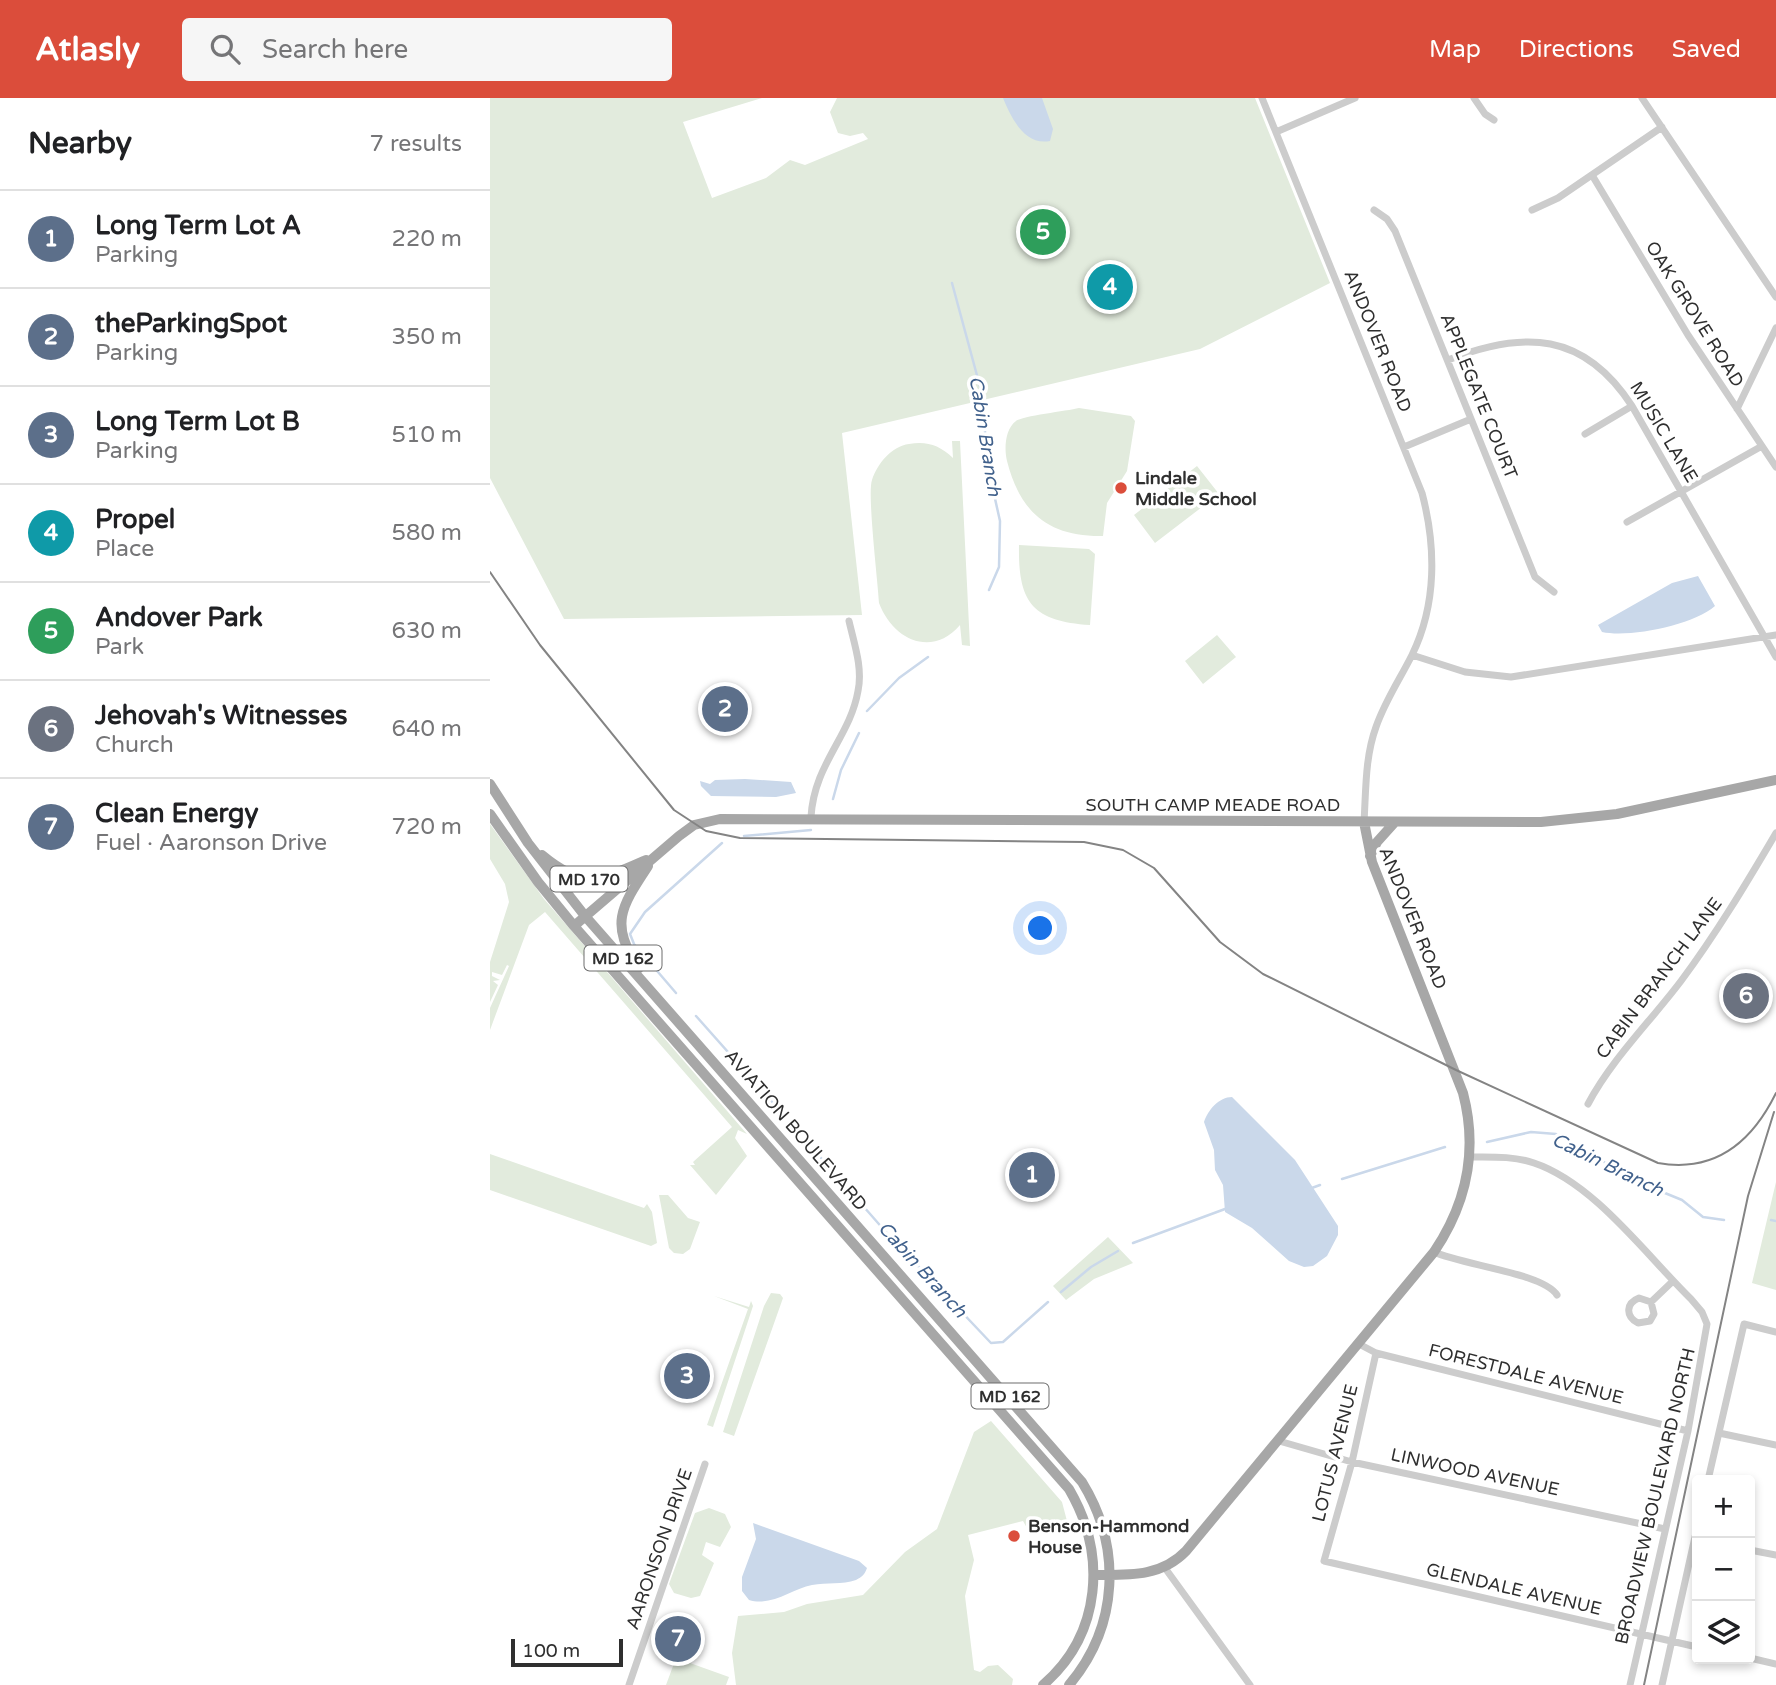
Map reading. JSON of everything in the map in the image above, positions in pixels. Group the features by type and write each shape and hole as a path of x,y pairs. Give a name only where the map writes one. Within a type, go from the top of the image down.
{"main road":[{"name":"SOUTH CAMP MEADE ROAD","path":"656,855 690,828 706,821 745,817 1364,822 1588,819 1776,780"},
{"name":"AVIATION BOULEVARD","path":"490,784 528,843 585,916 1068,1463 1087,1491 1105,1534 1111,1575 1101,1632 1084,1665 1069,1685"},
{"name":"AVIATION BOULEVARD","path":"490,814 531,873 574,926 1069,1489 1088,1532 1095,1575 1083,1630 1064,1663 1043,1685"},
{"name":"ANDOVER ROAD","path":"1165,1568 1186,1551 1434,1252 1459,1205 1471,1157 1469,1119 1461,1084 1370,856 1364,822"},
{"path":"1370,856 1377,842 1395,822"},
{"name":"MD 170","path":"528,843 563,871 589,879 607,877 656,855"},
{"path":"656,855 625,901 620,923 624,945 661,1001"},
{"name":"MD 170","path":"574,926 656,855"},
{"path":"975,1380 995,1380"},
{"path":"1095,1575 1143,1573 1165,1568"}],"street":[{"name":"ANDOVER ROAD","path":"1262,98 1404,447 1427,513 1433,557 1427,610 1412,655 1376,728 1366,775 1364,822"},
{"path":"1276,132 1355,98"},
{"path":"1474,98 1485,114 1494,121"},
{"path":"1642,98 1776,296"},
{"path":"1532,210 1558,198 1662,127"},
{"name":"OAK GROVE ROAD","path":"1592,175 1688,335 1776,467"},
{"name":"APPLEGATE COURT","path":"1374,210 1387,219 1395,231 1535,577 1554,592"},
{"path":"1737,409 1776,328"},
{"name":"MUSIC LANE","path":"1448,360 1485,346 1510,341 1551,344 1585,358 1605,371 1632,406 1776,657"},
{"path":"1585,434 1632,406"},
{"path":"1404,447 1471,419"},
{"path":"1627,522 1762,446"},
{"path":"811,817 812,797 818,776 859,691 858,667 849,621"},
{"path":"1412,655 1465,672 1511,677 1776,635"},
{"name":"CABIN BRANCH LANE","path":"1588,1104 1599,1083 1681,981 1730,911 1776,833"},
{"name":"BROADVIEW BOULEVARD NORTH","path":"1471,1157 1512,1158 1558,1172 1601,1207 1702,1312 1707,1324 1688,1431 1630,1685"},
{"path":"1434,1252 1450,1259 1545,1283 1557,1295"},
{"path":"1651,1302 1673,1281"},
{"path":"1709,1475 1744,1324 1776,1332"},
{"name":"FORESTDALE AVENUE","path":"1359,1344 1376,1353 1688,1431"},
{"name":"LOTUS AVENUE","path":"1324,1561 1352,1462 1376,1353"},
{"path":"1719,1433 1776,1445"},
{"name":"LINWOOD AVENUE","path":"1279,1441 1352,1462 1665,1529"},
{"name":"AARONSON DRIVE","path":"629,1685 705,1464"},
{"path":"1755,1551 1776,1555"},
{"path":"1662,1685 1692,1555"},
{"name":"GLENDALE AVENUE","path":"1324,1561 1692,1646"},
{"path":"1165,1568 1250,1685"},
{"path":"1755,1659 1776,1664"}],"shaded area":[{"path":"490,98 762,98 683,122 712,198 766,178 790,160 805,165 868,139 863,133 850,136 838,133 830,112 837,98 1255,98 1330,283 1200,349 842,433 862,615 564,619 490,478"},
{"path":"1079,408 1131,416 1135,421 1127,471 1107,503 1103,536 1067,532 1039,518 1020,494 1006,456 1008,434 1016,421"},
{"path":"952,441 960,441 970,646 962,645 960,625 937,641 926,642 903,635 894,627 879,603 873,538 871,488 874,474 881,462 897,448 915,443 932,445 953,458"},
{"path":"1197,466 1219,494 1155,543 1134,515"},
{"path":"1019,545 1089,549 1095,554 1090,625 1054,619 1032,605 1022,581"},
{"path":"1217,635 1236,657 1203,684 1185,661"},
{"path":"490,824 544,899 747,1134 738,1130 735,1138 747,1156 716,1195 690,1165 695,1165 693,1162 732,1127 545,912 529,925 490,1030 490,1008 509,966 507,965 502,975 492,972 492,976 500,980 493,981 498,985 490,1002 490,962 509,902 505,884 490,859"},
{"path":"490,1154 644,1208 647,1204 652,1212 657,1243 651,1246 490,1190"},
{"path":"1776,1182 1776,1290 1752,1283"},
{"path":"659,1195 668,1195 688,1218 700,1222 690,1249 683,1254 674,1253 669,1248"},
{"path":"1108,1237 1133,1263 1094,1279 1066,1300 1053,1286"},
{"path":"771,1293 780,1294 783,1298 734,1436 723,1432 764,1306"},
{"path":"714,1296 749,1307 751,1301 753,1306 713,1427 707,1425 748,1309"},
{"path":"991,1421 1062,1502 1067,1521 1031,1535 1023,1521 968,1535 974,1560 965,1596 974,1670 980,1672 988,1666 998,1665 1013,1679 1012,1685 736,1685 732,1653 738,1616 784,1612 807,1604 863,1595 905,1552 937,1529 974,1432"},
{"path":"709,1508 725,1514 731,1527 720,1547 706,1542 702,1555 714,1563 700,1596 691,1598 674,1593 669,1584 695,1513"},
{"path":"676,1658 729,1677 726,1685 666,1685"}],"water":[{"path":"1003,98 1042,98 1053,129 1050,141 1033,139 1026,135"},
{"path":"1698,576 1715,606 1705,613 1677,624 1628,633 1602,632 1598,625 1672,583"},
{"path":"715,780 791,782 796,793 776,797 711,796 701,786 700,781 710,784"},
{"path":"1232,1097 1295,1160 1338,1226 1338,1235 1327,1256 1313,1266 1304,1267 1289,1261 1252,1228 1225,1212 1223,1185 1215,1170 1214,1150 1204,1122 1215,1105"},
{"path":"753,1523 859,1561 867,1568 860,1578 851,1582 812,1585 765,1601 749,1600 742,1591 742,1577 756,1539"}],"waterway":[{"name":"Cabin Branch","path":"952,283 985,405 985,454 1000,521 999,567 989,590"},
{"name":"Cabin Branch","path":"867,711 899,678 928,657"},
{"name":"Cabin Branch","path":"833,799 841,770 859,733"},
{"name":"Cabin Branch","path":"744,836 811,830"},
{"name":"Cabin Branch","path":"676,993 634,944 630,934 645,912 722,843"},
{"name":"Cabin Branch","path":"696,1016 782,1113"},
{"name":"Cabin Branch","path":"1487,1142 1531,1132 1556,1134 1638,1182 1682,1200 1703,1217 1724,1220"},
{"name":"Cabin Branch","path":"807,1142 885,1231 991,1343 1003,1342 1048,1302"},
{"name":"Cabin Branch","path":"1342,1179 1445,1147"},
{"name":"Cabin Branch","path":"1309,1189 1320,1185"},
{"name":"Cabin Branch","path":"1133,1243 1225,1209"},
{"name":"Cabin Branch","path":"1771,1220 1776,1221"},
{"name":"Cabin Branch","path":"1061,1292 1091,1267 1118,1251"}],"tram line":[{"path":"490,572 540,645 674,810 706,831 740,838 1084,842 1123,850 1154,868 1220,942 1263,974 1456,1070 1658,1163 1697,1163 1729,1150 1755,1126 1776,1093"},
{"path":"1644,1685 1748,1196 1774,1112"}],"place":[{"name":"Andover Park","path":"1043,232"},
{"name":"Propel","path":"1110,287"},
{"name":"Lindale Middle School","path":"1121,488"},
{"name":"theParkingSpot","path":"725,709"},
{"name":"Jehovah's Witnesses","path":"1746,996"},
{"name":"Long Term Lot A","path":"1032,1175"},
{"name":"Long Term Lot B","path":"687,1376"},
{"name":"Benson-Hammond House","path":"1014,1536"},
{"name":"Clean Energy","path":"678,1639"}]}
